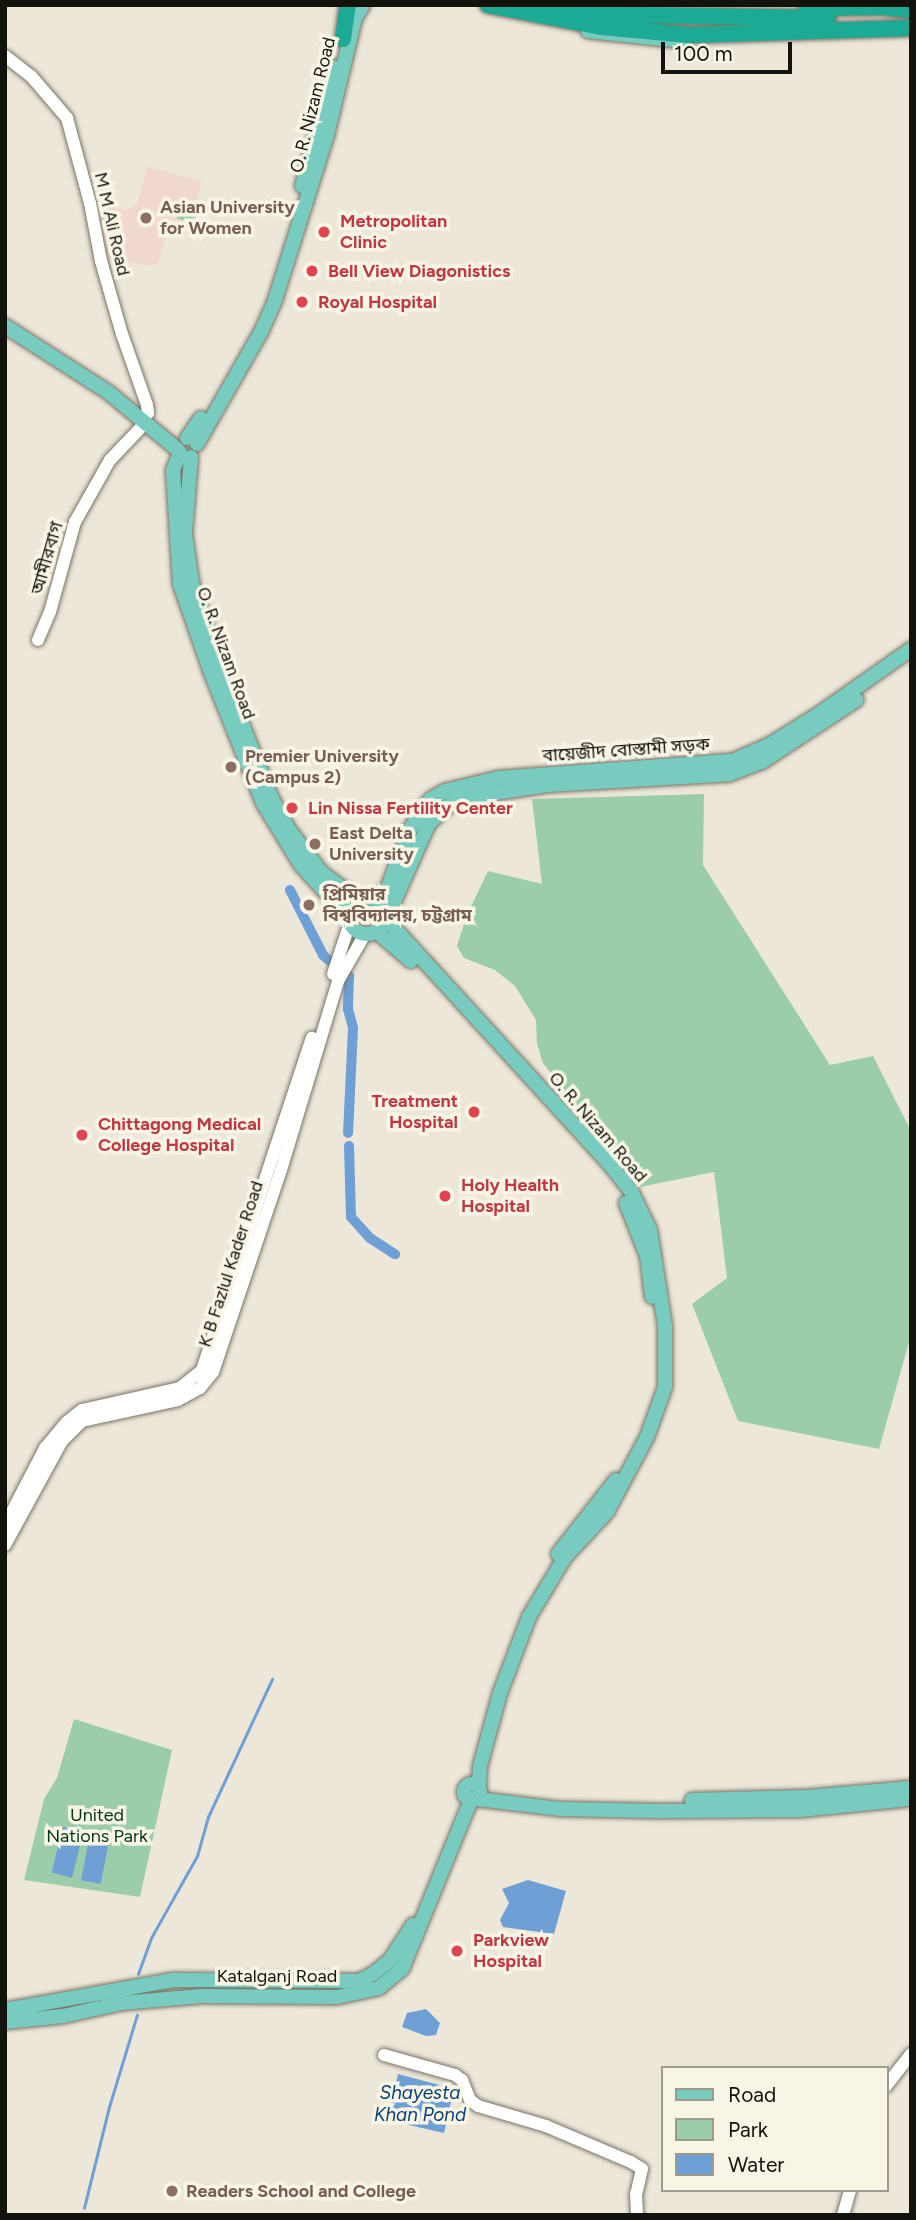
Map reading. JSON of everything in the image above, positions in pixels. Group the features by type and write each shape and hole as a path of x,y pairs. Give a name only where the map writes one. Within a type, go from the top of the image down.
{"highway":[{"path":"344,39 350,5"},
{"path":"548,5 630,15 911,21"},
{"path":"616,5 707,10 882,6 911,10"},
{"path":"496,7 601,27 689,35 911,30"}],"main road":[{"name":"O. R. Nizam Road","path":"349,920 301,865 263,803 211,673 180,584 173,470 261,332 275,300 324,147 355,18 363,5"},
{"path":"496,7 607,36 658,41 720,41 911,30"},
{"path":"6,326 84,375 186,447 253,333 309,162 327,86 344,39"},
{"name":"M M Ali Road","path":"5,56 31,76 67,118 90,203 101,261 145,418"},
{"name":"আমীরবাগ","path":"38,639 50,612 75,523 110,460 145,418"},
{"name":"O. R. Nizam Road","path":"186,447 185,534 192,583 225,681 272,799 290,831 321,872 358,900"},
{"name":"বায়েজীদ বোস্তামী সড়ক","path":"382,911 409,831 431,799 445,791 499,778 733,761 788,734 911,649"},
{"name":"বায়েজীদ বোস্তামী সড়ক","path":"382,911 392,906 429,822 449,805 469,797 547,785 730,774 762,762 911,661"},
{"path":"371,933 382,911 368,898 358,900 351,908 349,920 356,930 371,933 407,957 616,1183 647,1256 658,1324 658,1384 643,1424 615,1483 576,1528 529,1598 494,1695 474,1793 402,1969 376,1981"},
{"name":"O. R. Nizam Road","path":"382,911 608,1162 632,1193 650,1230 665,1326 664,1387 646,1437 607,1512 565,1557 529,1617 500,1693 474,1793"},
{"name":"K B Fazlul Kader Road","path":"5,1525 45,1448 66,1422 82,1410 180,1388 196,1377 207,1362 349,920"},
{"name":"K B Fazlul Kader Road","path":"5,1545 62,1441 82,1421 178,1400 200,1388 213,1372 278,1177 338,981 371,933"},
{"path":"474,1793 600,1804 820,1796 911,1788"},
{"path":"474,1793 560,1809 658,1811 800,1810 911,1799"},
{"name":"Katalganj Road","path":"5,2010 173,1980 376,1981"},
{"name":"Katalganj Road","path":"5,2022 63,2016 121,2003 202,1996 337,1997 376,1981"},
{"path":"888,2084 911,2054"},
{"path":"384,2055 455,2076 462,2080 470,2100 478,2106 546,2126 631,2162 642,2169 636,2194 637,2215"},
{"path":"843,2215 849,2192"}],"shaded area":[{"name":"Asian University for Women","path":"147,167 202,181 189,230 169,225 158,264 151,266 104,257 99,204 128,210 137,204"}],"green space":[{"path":"181,201 199,205 194,223 177,219"},
{"path":"704,794 703,865 830,1065 873,1056 911,1131 911,1335 879,1449 738,1421 692,1304 727,1278 714,1172 640,1187 543,1063 537,1044 536,1020 515,986 495,970 464,958 457,946 467,915 488,871 542,884 532,799"},
{"name":"United Nations Park","path":"74,1719 172,1750 140,1897 24,1880 44,1799 57,1778"}],"water":[{"path":"63,1827 83,1832 72,1878 52,1873"},
{"path":"90,1834 110,1838 101,1884 81,1880"},
{"path":"528,1880 566,1891 554,1934 503,1927 500,1920 509,1903 502,1889"},
{"path":"426,2009 440,2023 436,2035 426,2036 402,2027 407,2013"},
{"name":"Shayesta Khan Pond","path":"398,2074 451,2088 453,2093 444,2133 387,2120"}],"waterway":[{"path":"290,890 323,955 330,961"},
{"path":"343,971 349,976 348,1009 353,1028 348,1133"},
{"path":"349,1146 351,1217 370,1238 395,1254"},
{"path":"138,1974 151,1938 197,1856 208,1817 272,1679"},
{"path":"84,2208 109,2107 137,2015"}],"place":[{"name":"Asian University for Women","path":"146,218"},
{"name":"Metropolitan Clinic","path":"324,232"},
{"name":"Bell View Diagonistics","path":"312,271"},
{"name":"Royal Hospital","path":"302,302"},
{"name":"Premier University (Campus 2)","path":"231,767"},
{"name":"Lin Nissa Fertility Center","path":"292,808"},
{"name":"East Delta University","path":"315,844"},
{"name":"প্রিমিয়ার বিশ্ববিদ্যালয়, চট্টগ্রাম","path":"309,905"},
{"name":"Treatment Hospital","path":"474,1112"},
{"name":"Chittagong Medical College Hospital","path":"82,1135"},
{"name":"Holy Health Hospital","path":"445,1196"},
{"name":"Parkview Hospital","path":"457,1951"},
{"name":"Readers School and College","path":"172,2191"}]}
